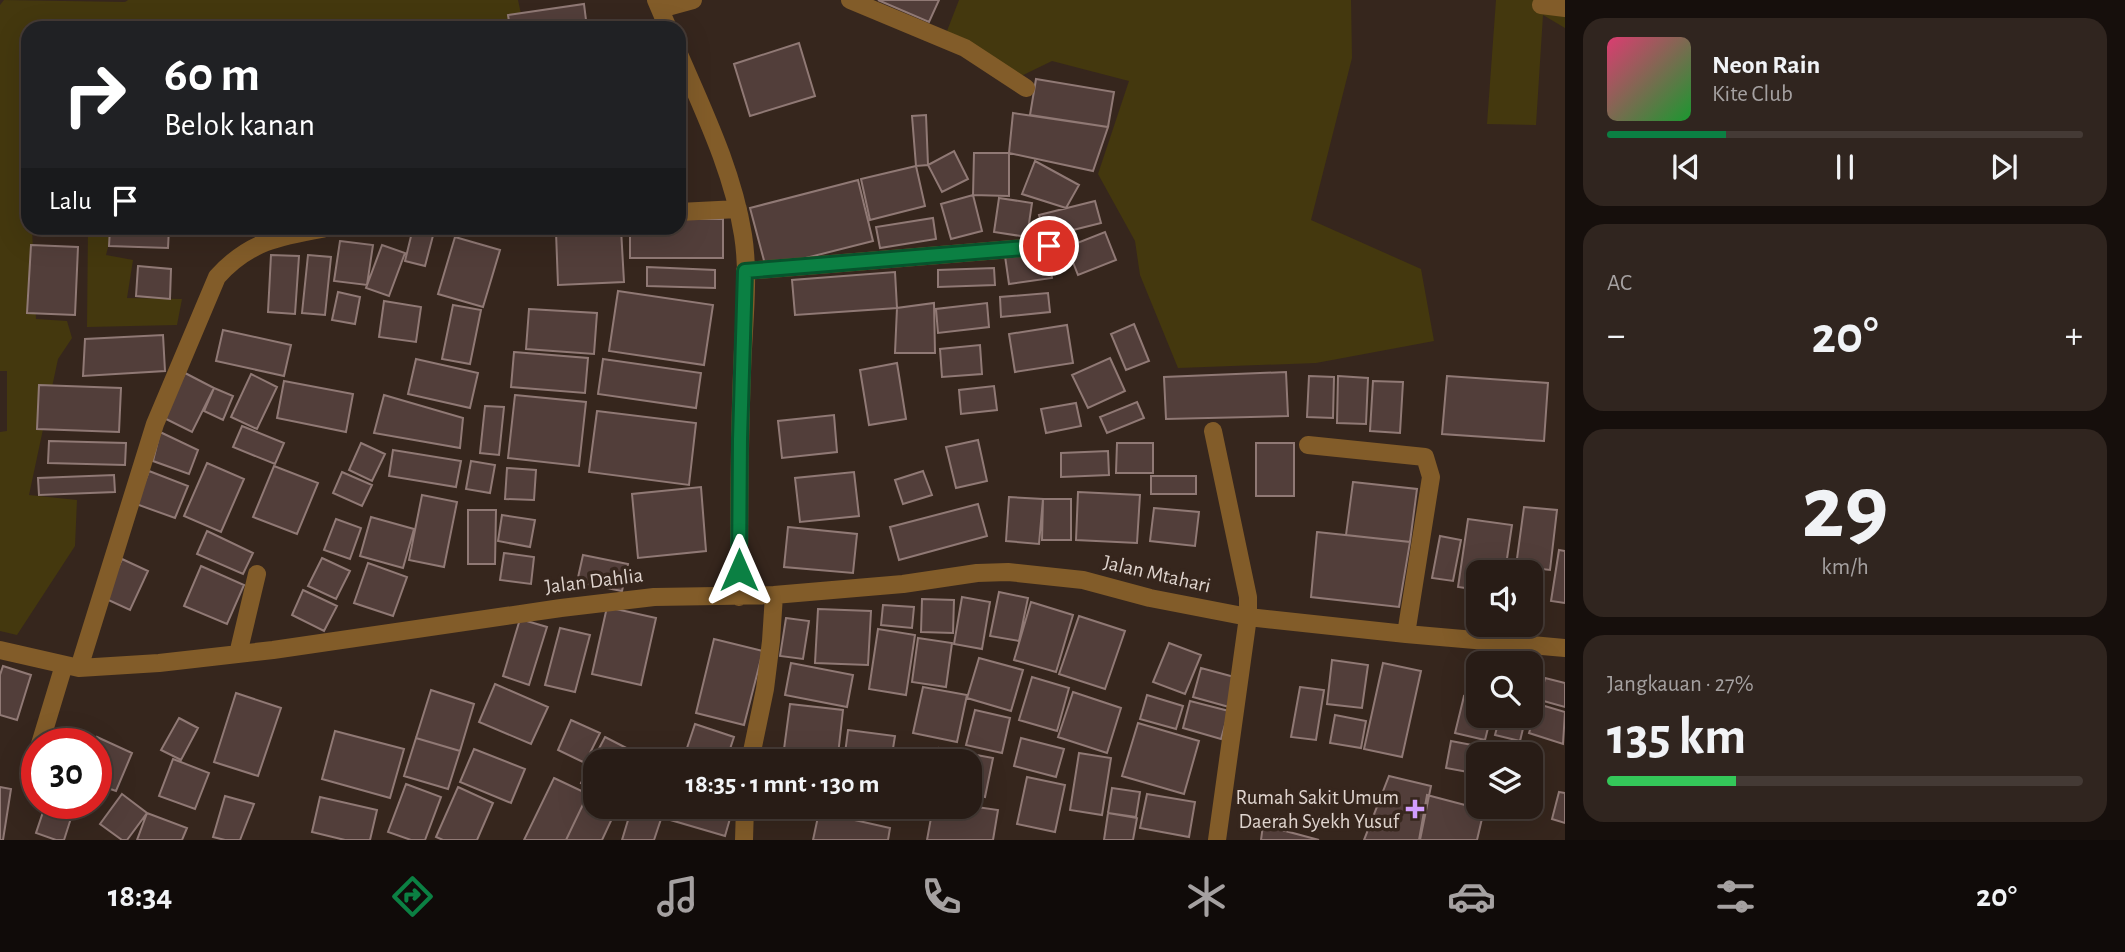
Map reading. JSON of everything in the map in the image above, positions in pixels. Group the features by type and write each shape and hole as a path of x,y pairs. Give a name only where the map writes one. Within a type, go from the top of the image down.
{"street":[{"path":"658,5 693,0"},
{"path":"850,0 965,48 1026,88"},
{"path":"1541,5 1565,8"},
{"path":"686,71 712,133 738,209 743,237 745,271 738,597"},
{"path":"686,212 738,209"},
{"path":"46,728 71,667 155,424 217,277 233,259 256,246 289,235"},
{"path":"745,271 1049,246"},
{"path":"1213,431 1248,597 1248,617 1217,840"},
{"path":"1308,445 1425,457 1431,477 1406,634"},
{"name":"Jalan Mtahari","path":"738,597 903,584 977,573 1009,572 1083,580 1150,598 1248,617 1565,648"},
{"path":"238,654 257,574"},
{"path":"752,749 765,689 774,595"},
{"name":"Jalan Dahlia","path":"0,650 71,667 159,663 641,598 738,597"},
{"path":"744,840 745,819"}],"shaded area":[{"path":"4,0 518,0 522,21 21,21 21,235 32,235 36,319 67,321 72,338 58,359 29,495 77,500 75,546 17,635 0,631 0,432 7,431 7,371 0,371 0,5"},
{"path":"959,0 1351,0 1352,58 1311,220 1421,269 1434,341 1316,363 1178,368 1140,275 1135,241 1098,174 1129,81 1052,61 1007,83 947,31"},
{"path":"1496,0 1565,0 1565,28 1543,15 1536,125 1487,124"},
{"path":"88,235 111,235 106,255 133,260 127,298 182,299 177,325 87,327"}],"building":[{"path":"878,0 939,0 929,22"},
{"path":"584,4 586,21 509,21 508,15"},
{"path":"799,43 815,96 750,116 734,64"},
{"path":"1036,79 1114,92 1108,127 1030,115"},
{"path":"1013,113 1108,127 1093,171 1009,153"},
{"path":"926,115 928,165 916,166 912,116"},
{"path":"954,151 968,179 942,192 928,165"},
{"path":"974,153 1009,153 1009,196 973,195"},
{"path":"1035,161 1079,185 1066,208 1022,194"},
{"path":"916,166 925,206 870,220 861,179"},
{"path":"858,180 873,241 766,268 750,208"},
{"path":"973,195 982,231 951,239 941,204"},
{"path":"999,198 1032,203 1027,237 994,232"},
{"path":"1095,201 1101,223 1045,237 1039,215"},
{"path":"933,218 936,239 880,248 876,227"},
{"path":"686,219 723,219 723,258 630,258 630,235 686,235"},
{"path":"1105,232 1116,260 1078,275 1067,247"},
{"path":"110,235 169,235 168,248 109,246"},
{"path":"411,235 433,235 425,266 405,261"},
{"path":"556,235 621,235 624,282 558,285"},
{"path":"455,237 500,250 483,307 438,294"},
{"path":"340,241 373,245 367,285 334,281"},
{"path":"31,245 78,247 75,315 27,313"},
{"path":"382,245 405,253 389,296 366,288"},
{"path":"1048,250 1052,278 1009,284 1005,256"},
{"path":"271,255 299,256 295,314 268,312"},
{"path":"308,255 331,257 325,315 302,313"},
{"path":"138,266 171,269 170,299 136,296"},
{"path":"647,267 715,270 715,288 647,286"},
{"path":"994,268 995,285 938,287 938,270"},
{"path":"895,272 897,308 795,315 792,280"},
{"path":"618,291 713,305 704,365 609,351"},
{"path":"338,292 360,297 355,324 332,320"},
{"path":"1048,293 1050,312 1001,317 1000,297"},
{"path":"384,301 421,307 416,342 379,337"},
{"path":"934,303 935,353 895,353 897,308"},
{"path":"987,303 989,327 938,333 936,309"},
{"path":"453,305 481,310 470,364 442,359"},
{"path":"529,309 597,313 594,354 526,349"},
{"path":"1134,324 1149,361 1126,370 1111,334"},
{"path":"1067,325 1073,363 1015,372 1009,334"},
{"path":"223,330 291,345 284,376 216,361"},
{"path":"163,335 165,371 83,376 85,339"},
{"path":"980,345 982,374 942,377 940,349"},
{"path":"514,352 588,358 585,393 511,387"},
{"path":"1110,358 1125,391 1088,408 1072,375"},
{"path":"416,359 478,373 470,408 408,394"},
{"path":"603,359 701,373 696,408 598,394"},
{"path":"897,363 906,419 869,425 860,370"},
{"path":"1286,372 1288,416 1166,419 1164,377"},
{"path":"185,373 214,388 192,432 162,417"},
{"path":"251,374 277,387 257,429 231,417"},
{"path":"1309,376 1334,377 1333,418 1307,417"},
{"path":"1338,376 1368,378 1366,424 1337,423"},
{"path":"1447,376 1548,383 1544,441 1442,434"},
{"path":"284,381 353,394 346,432 277,418"},
{"path":"1373,381 1403,382 1400,433 1370,431"},
{"path":"39,385 121,388 119,432 37,429"},
{"path":"994,386 997,410 961,414 959,390"},
{"path":"214,388 233,396 223,420 204,411"},
{"path":"384,395 463,418 460,448 374,433"},
{"path":"515,395 586,402 579,466 508,458"},
{"path":"1137,402 1144,418 1107,433 1100,417"},
{"path":"1076,403 1081,426 1046,433 1041,409"},
{"path":"485,406 504,407 499,455 480,453"},
{"path":"597,411 696,423 689,485 589,472"},
{"path":"834,415 837,452 782,458 778,421"},
{"path":"242,426 284,443 275,464 233,447"},
{"path":"160,432 198,450 189,474 153,461"},
{"path":"978,440 987,481 956,488 946,447"},
{"path":"49,441 126,443 125,465 48,463"},
{"path":"361,443 385,454 372,481 349,470"},
{"path":"1117,443 1153,443 1153,473 1116,473"},
{"path":"1256,443 1294,443 1294,496 1256,496"},
{"path":"393,450 461,461 456,487 389,476"},
{"path":"1108,451 1109,475 1061,477 1061,453"},
{"path":"471,461 495,465 490,493 466,489"},
{"path":"207,463 244,479 221,532 184,516"},
{"path":"274,466 318,483 297,534 253,517"},
{"path":"507,468 536,470 534,500 505,499"},
{"path":"149,471 188,486 175,518 136,504"},
{"path":"923,471 932,495 903,504 895,480"},
{"path":"342,472 372,485 362,506 333,493"},
{"path":"854,472 859,516 800,522 795,478"},
{"path":"114,475 115,492 39,495 38,478"},
{"path":"1151,476 1196,476 1196,494 1151,494"},
{"path":"1353,482 1417,489 1410,542 1346,535"},
{"path":"701,487 706,551 638,558 632,494"},
{"path":"1078,492 1140,495 1137,543 1076,540"},
{"path":"422,495 457,502 444,567 409,560"},
{"path":"1009,497 1043,499 1039,544 1006,541"},
{"path":"1043,499 1071,499 1071,540 1042,540"},
{"path":"978,504 987,536 899,560 890,527"},
{"path":"1524,507 1557,510 1550,570 1543,569 1543,560 1517,560"},
{"path":"1154,508 1199,512 1195,546 1150,541"},
{"path":"468,510 496,510 495,564 468,564"},
{"path":"502,515 535,520 530,547 498,541"},
{"path":"371,517 414,529 403,568 360,556"},
{"path":"336,519 361,528 350,559 324,550"},
{"path":"1468,519 1512,525 1507,560 1466,560 1466,588 1458,587"},
{"path":"788,527 857,534 853,573 784,567"},
{"path":"207,531 253,553 243,574 197,554"},
{"path":"1317,532 1410,542 1399,607 1311,597"},
{"path":"1440,536 1461,540 1453,581 1432,578"},
{"path":"1559,550 1565,551 1565,603 1551,601"},
{"path":"504,553 534,557 531,584 500,580"},
{"path":"583,555 628,564 622,591 577,582"},
{"path":"322,558 350,571 336,599 308,586"},
{"path":"122,559 148,571 130,610 104,598"},
{"path":"368,563 407,577 393,616 354,603"},
{"path":"201,566 244,585 227,624 184,606"},
{"path":"303,590 337,606 324,631 292,615"},
{"path":"999,592 1028,598 1019,641 990,636"},
{"path":"962,597 990,602 982,649 954,644"},
{"path":"922,599 954,600 953,633 921,632"},
{"path":"1031,602 1073,615 1056,672 1014,660"},
{"path":"883,605 914,607 912,628 881,625"},
{"path":"607,607 656,618 641,685 592,674"},
{"path":"818,609 871,611 868,665 815,663"},
{"path":"1079,616 1125,631 1105,689 1059,674"},
{"path":"786,618 809,621 803,659 780,656"},
{"path":"520,619 547,627 529,685 503,676"},
{"path":"560,628 590,635 575,692 545,685"},
{"path":"878,629 915,635 906,695 869,689"},
{"path":"918,638 952,643 946,687 912,682"},
{"path":"714,639 763,651 744,725 696,713"},
{"path":"1169,643 1201,655 1185,694 1153,682"},
{"path":"979,658 1023,670 1011,711 967,698"},
{"path":"1332,660 1368,665 1362,708 1327,704"},
{"path":"791,663 853,675 847,707 785,695"},
{"path":"1383,663 1421,671 1402,757 1364,749"},
{"path":"3,666 31,675 17,720 0,715 0,675"},
{"path":"1201,668 1238,678 1229,707 1193,697"},
{"path":"1032,677 1069,688 1057,731 1019,720"},
{"path":"1545,678 1565,683 1565,707 1543,701"},
{"path":"495,684 548,707 531,744 479,722"},
{"path":"923,687 967,695 957,742 913,733"},
{"path":"1300,687 1324,690 1316,740 1291,737"},
{"path":"431,690 474,704 460,751 416,738"},
{"path":"1073,692 1121,708 1107,753 1058,737"},
{"path":"236,693 281,708 258,776 214,762"},
{"path":"1147,695 1183,706 1176,729 1140,719"},
{"path":"1466,697 1466,728 1488,728 1485,740 1455,733"},
{"path":"1190,701 1229,711 1221,739 1183,728"},
{"path":"790,704 843,710 839,749 784,749"},
{"path":"1543,705 1565,712 1563,744 1529,733 1531,728 1543,728"},
{"path":"975,710 1010,718 1002,753 966,745"},
{"path":"1335,715 1366,721 1361,748 1330,743"},
{"path":"179,718 198,728 181,760 161,750"},
{"path":"571,720 600,733 592,749 583,749 583,762 558,750"},
{"path":"1138,723 1199,741 1184,794 1122,776"},
{"path":"695,724 734,737 730,749 687,749"},
{"path":"1497,728 1523,728 1520,741 1495,735"},
{"path":"848,730 895,736 893,749 846,749"},
{"path":"335,731 404,749 390,798 322,779"},
{"path":"605,737 628,749 599,749"},
{"path":"416,738 460,751 448,789 404,776"},
{"path":"1021,738 1064,749 1056,777 1014,766"},
{"path":"1451,741 1466,744 1466,772 1446,768"},
{"path":"112,744 132,753 116,791 112,790"},
{"path":"474,749 525,769 511,803 460,782"},
{"path":"1079,753 1111,758 1102,815 1070,810"},
{"path":"982,756 993,758 985,797 982,796"},
{"path":"173,759 209,773 195,809 159,796"},
{"path":"1389,776 1431,786 1420,840 1364,840"},
{"path":"1027,777 1065,785 1055,832 1017,824"},
{"path":"554,778 583,792 583,804 566,840 524,840"},
{"path":"406,784 441,797 425,840 411,840 388,832"},
{"path":"0,787 11,789 3,840 0,840"},
{"path":"458,787 493,803 477,840 443,840 436,837"},
{"path":"1112,788 1140,792 1136,817 1108,813"},
{"path":"1559,792 1565,793 1565,823 1552,819"},
{"path":"122,794 147,813 127,840 122,840 100,824 104,819 112,819 112,808"},
{"path":"1147,794 1195,802 1189,837 1140,828"},
{"path":"1427,795 1466,805 1466,819 1482,819 1477,840 1419,840"},
{"path":"225,796 254,804 240,840 213,837"},
{"path":"320,797 377,810 370,840 345,840 312,832"},
{"path":"583,804 583,819 612,819 602,840 566,840"},
{"path":"982,808 998,810 993,840 927,840 931,819 982,819"},
{"path":"147,813 187,828 182,840 137,840"},
{"path":"1108,813 1137,818 1133,840 1104,840"},
{"path":"41,819 71,819 64,840 36,833"},
{"path":"628,819 661,819 654,840 622,840"},
{"path":"667,819 730,819 725,836"},
{"path":"818,819 850,819 890,828 888,840 813,840"},
{"path":"1263,825 1319,840 1261,840"}],"place":[{"name":"Rumah Sakit Umum Daerah Syekh Yusuf","path":"1415,809"}],"route":[{"path":"739,570 745,271 1049,246"}]}
